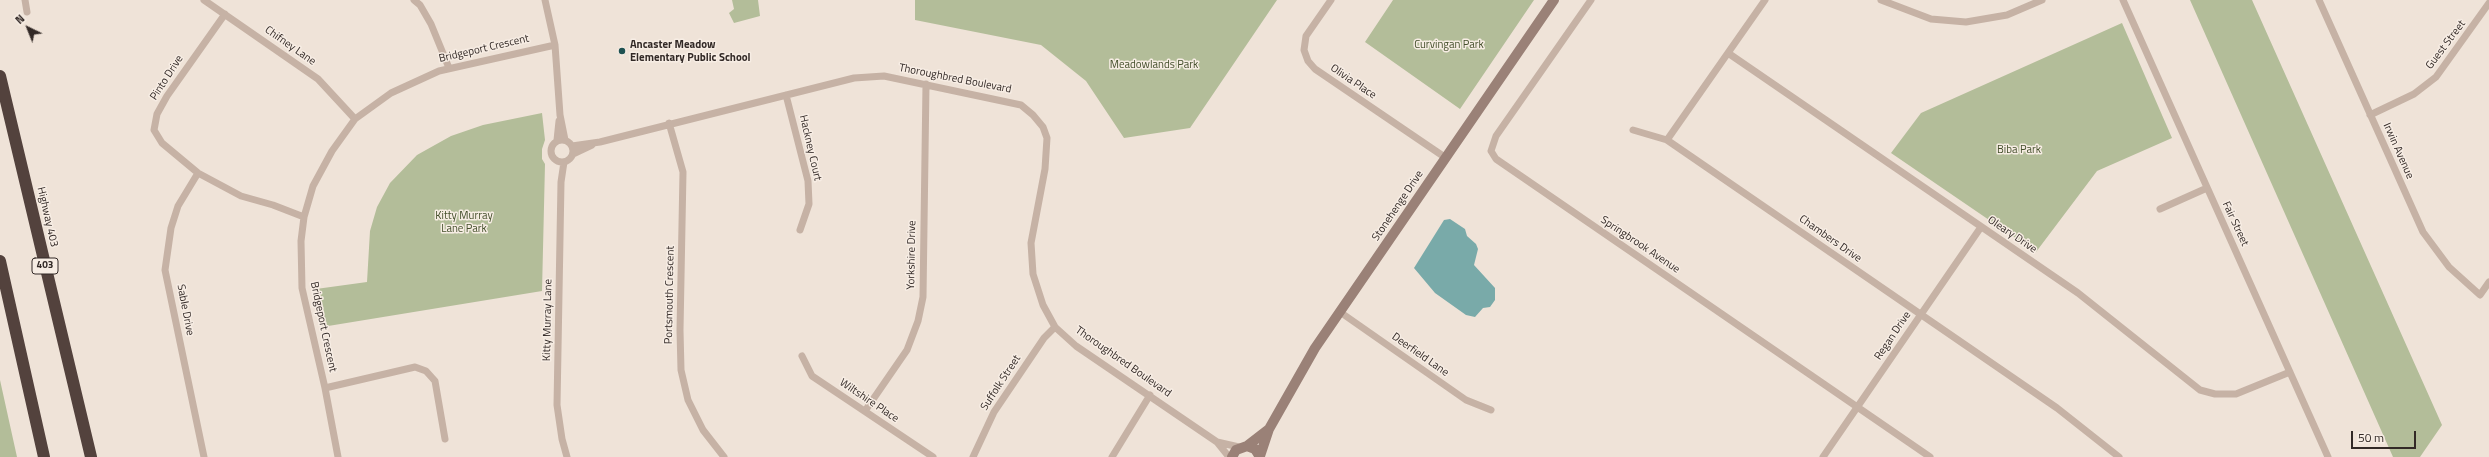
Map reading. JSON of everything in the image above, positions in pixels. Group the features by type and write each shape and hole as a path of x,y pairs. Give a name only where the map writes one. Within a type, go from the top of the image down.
{"highway":[{"name":"Highway 403","path":"0,76 91,457"},
{"path":"0,261 44,457"}],"street":[{"path":"25,0 27,12"},
{"name":"Chifney Lane","path":"204,0 318,79 355,119"},
{"path":"414,0 420,5 431,24 449,68"},
{"path":"545,0 555,45 560,115 565,140 572,146 573,154 564,162 556,161 550,155 550,150 557,140 560,115"},
{"name":"Olivia Place","path":"1331,0 1306,36 1304,50 1308,61 1315,69 1446,158"},
{"name":"Stonehenge Drive","path":"1260,456 1269,429 1305,364 1554,0"},
{"name":"Springbrook Avenue","path":"1591,0 1496,136 1491,151 1505,166 1930,457"},
{"path":"1667,140 1765,0"},
{"path":"1881,0 1931,19 1966,22 2001,17 2042,0"},
{"name":"Fair Street","path":"2123,0 2328,457"},
{"name":"Irwin Avenue","path":"2319,0 2423,232 2449,267 2480,295 2489,282"},
{"name":"Guest Street","path":"2370,115 2414,94 2436,77 2489,3"},
{"name":"Pinto Drive","path":"225,14 167,96 157,114 154,130 162,143 198,173 241,196 273,204 304,217"},
{"name":"Bridgeport Crescent","path":"338,457 325,388 302,288 300,241 304,217 314,186 332,151 355,119 391,93 416,80 449,68 555,45"},
{"name":"Oleary Drive","path":"1728,53 2098,308 2200,390 2215,394 2236,394 2290,372"},
{"name":"Thoroughbred Boulevard","path":"572,146 600,142 669,123 854,78 884,76 1021,105 1033,115 1043,127 1048,151 1031,243 1033,274 1043,305 1055,326 1076,346 1217,442 1228,457"},
{"name":"Yorkshire Drive","path":"865,411 907,350 914,333 921,305 926,84"},
{"name":"Hackney Court","path":"786,95 808,181 808,204 800,230"},
{"name":"Portsmouth Crescent","path":"669,123 683,172 684,190 680,330 681,370 688,400 704,430 724,457"},
{"name":"Chambers Drive","path":"1632,130 1667,140 2062,412 2119,457"},
{"path":"557,140 565,140"},
{"name":"Thoroughbred Boulevard","path":"573,154 600,142"},
{"name":"Kitty Murray Lane","path":"556,161 561,182"},
{"name":"Kitty Murray Lane","path":"564,162 561,182 557,405 562,439 567,457"},
{"name":"Sable Drive","path":"198,173 178,206 171,228 166,270 204,457"},
{"path":"2160,209 2207,188"},
{"name":"Regan Drive","path":"1824,457 1981,227"},
{"name":"Deerfield Lane","path":"1340,312 1466,400 1491,410"},
{"name":"Suffolk Street","path":"973,457 994,412 1044,338 1055,326"},
{"name":"Wiltshire Place","path":"802,356 812,376 933,457"},
{"path":"325,388 415,368 426,371 436,381 445,439"},
{"path":"1112,457 1150,395"},
{"name":"Stonehenge Drive","path":"1232,457 1243,446 1269,429"},
{"name":"Thoroughbred Boulevard","path":"1217,442 1243,446"},
{"path":"1243,446 1255,449 1260,456"}],"green space":[{"path":"732,0 758,0 760,16 734,23 729,13 734,9"},
{"name":"Meadowlands Park","path":"915,0 1277,0 1190,128 1124,138 1086,81 1041,45 915,20"},
{"name":"Curvingan Park","path":"1393,0 1534,0 1460,109 1365,42"},
{"path":"2190,0 2252,0 2442,425 2420,457 2393,457"},
{"name":"Biba Park","path":"2122,23 2172,138 2097,171 2036,252 1891,153 1921,113"},
{"name":"Kitty Murray Lane Park","path":"542,113 545,140 542,149 542,159 545,164 542,291 322,327 316,289 367,282 370,231 377,207 390,183 417,155 451,136 483,125"},
{"path":"0,380 17,457 0,457"}],"water":[{"path":"1450,219 1465,229 1467,236 1476,244 1478,249 1474,265 1495,288 1495,300 1490,307 1483,308 1475,317 1466,315 1435,293 1414,268 1444,220"}],"place":[{"name":"Ancaster Meadow Elementary Public School","path":"622,51"}]}
